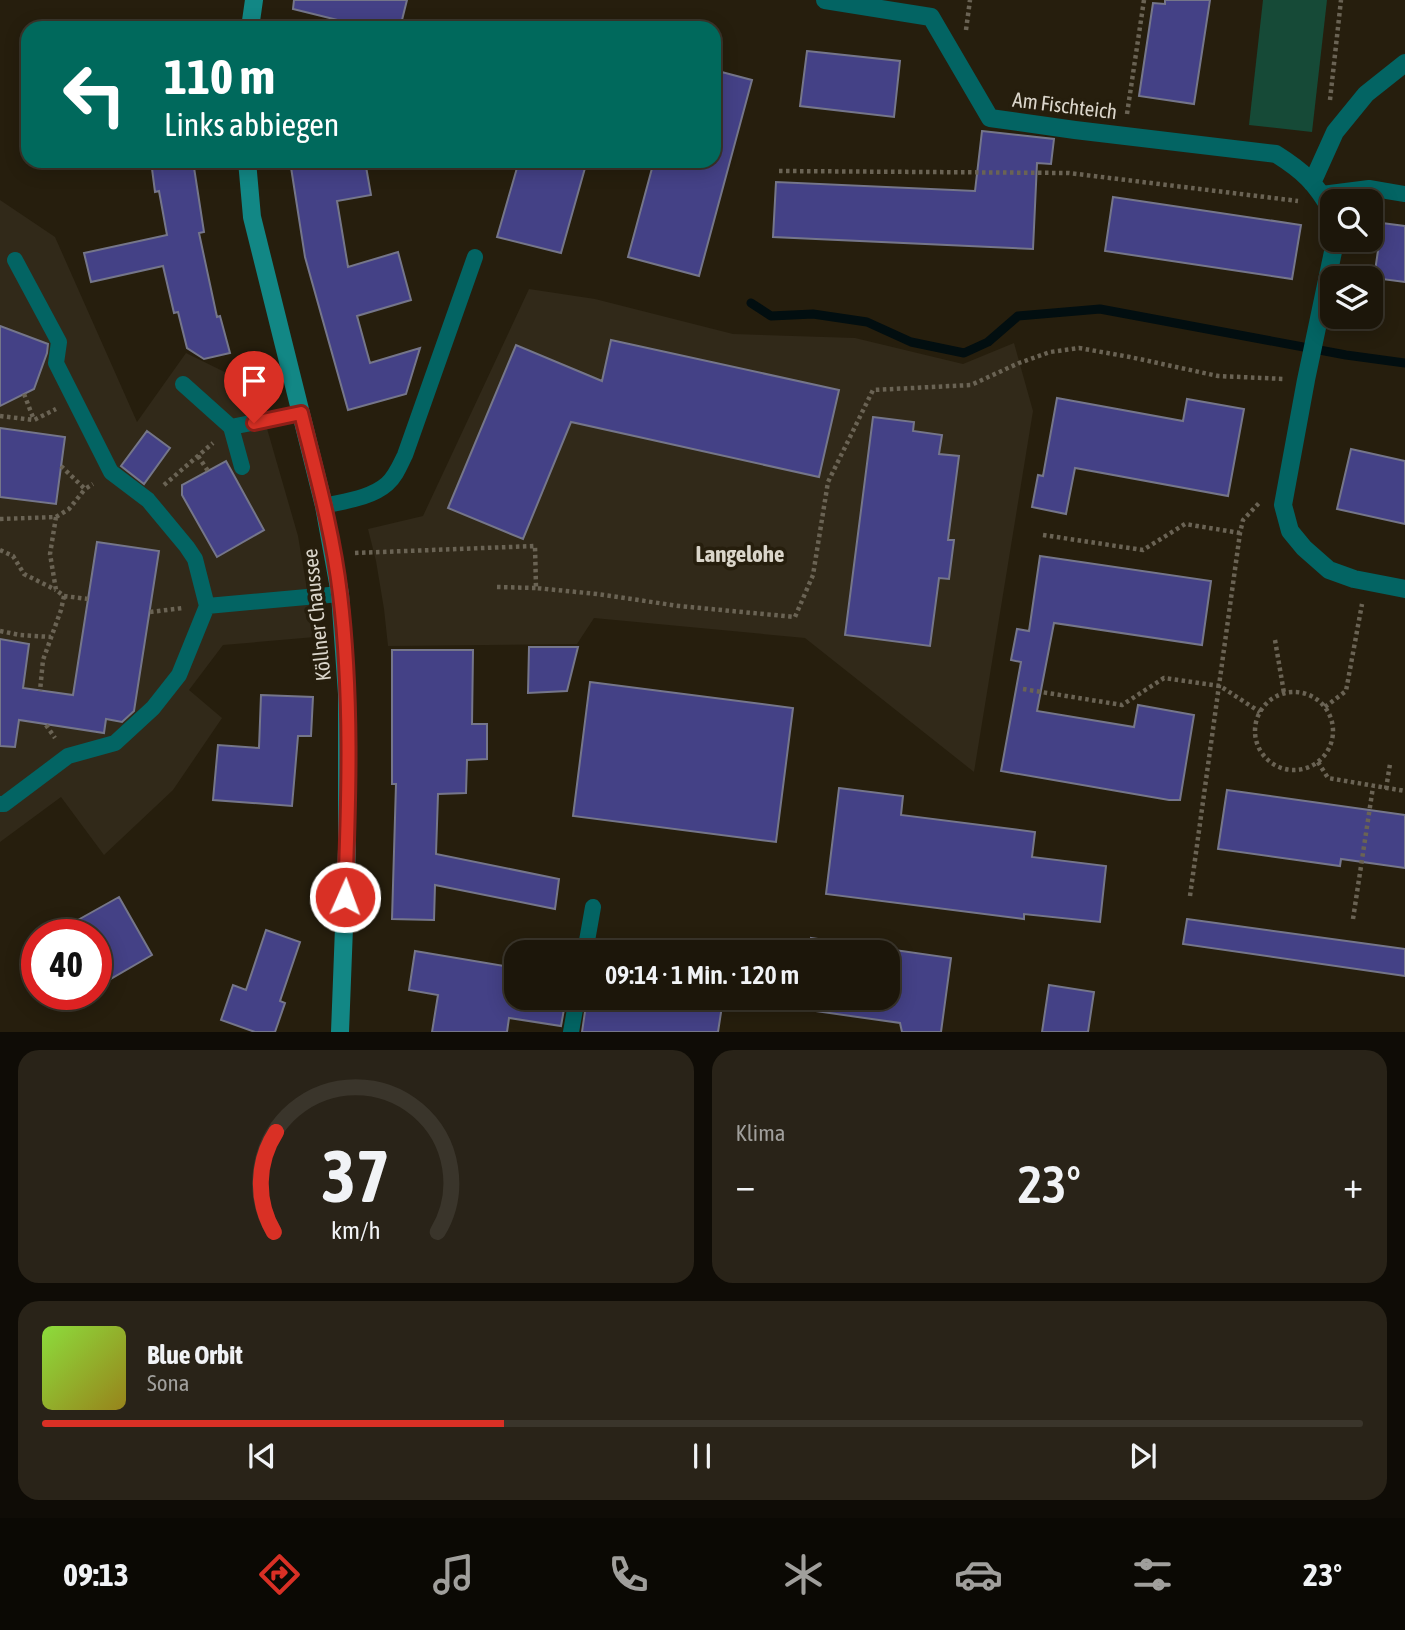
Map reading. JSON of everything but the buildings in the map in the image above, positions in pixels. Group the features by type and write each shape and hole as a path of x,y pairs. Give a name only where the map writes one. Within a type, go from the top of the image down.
{"street":[{"path":"251,21 254,0"},
{"name":"Am Fischteich","path":"825,0 931,17 990,118 1276,154 1299,169 1320,194"},
{"path":"1317,189 1335,132 1366,94 1405,62"},
{"name":"Köllner Chaussee","path":"248,168 252,217 324,506 340,594 347,694 347,849 340,1031"},
{"path":"1333,252 1283,505 1290,531 1304,548 1329,570 1354,579 1405,589"}],"lane":[{"path":"1317,189 1369,188 1405,194"},
{"path":"324,506 369,495 388,483 396,474 475,257"},
{"path":"0,804 4,804 68,756 115,743 153,708 179,675 207,606 195,559 187,547 148,500 111,472 56,363 59,342 15,260"},
{"path":"183,384 231,427 242,467"},
{"path":"231,427 301,413"},
{"path":"207,606 340,594"},
{"path":"587,940 593,907"},
{"path":"570,1031 574,1010"}],"path":[{"path":"1124,136 1144,0"},
{"path":"1330,101 1342,0"},
{"path":"779,171 1069,173 1306,202 1317,189"},
{"path":"497,587 597,594 679,606 795,617 813,575 828,482 873,390 971,385 1050,352 1079,348 1218,376 1306,380"},
{"path":"24,394 33,420"},
{"path":"0,416 33,420 74,400"},
{"path":"148,500 231,427"},
{"path":"198,456 208,471"},
{"path":"61,466 85,489"},
{"path":"0,519 56,517 69,509 85,489 111,472"},
{"path":"1190,896 1242,520 1266,495 1284,499"},
{"path":"56,517 50,554 57,590"},
{"path":"1043,535 1143,550 1185,524 1240,533"},
{"path":"333,554 535,546 536,588"},
{"path":"0,550 13,556 24,574 64,596 88,599"},
{"path":"1325,707 1346,691 1366,581"},
{"path":"40,691 43,660 64,596"},
{"path":"0,631 51,637"},
{"path":"1275,640 1283,693"},
{"path":"1023,690 1122,705 1164,678 1220,686 1260,712"},
{"path":"1299,692 1314,697 1325,707 1332,721 1333,736 1328,750 1318,762 1304,769 1289,770 1275,765 1263,755 1256,741 1255,726 1260,712 1270,700 1283,693 1299,692"},
{"path":"1318,762 1328,778 1405,792"},
{"path":"1386,789 1390,764"},
{"path":"1353,919 1373,787"}],"shaded area":[{"path":"0,200 55,237 137,422 186,353 245,382 253,380 298,536 315,637 223,645 189,690 222,718 173,790 104,855 61,797 0,842"},
{"path":"529,289 595,299 733,334 855,338 963,364 1014,343 1033,411 974,772 805,638 594,618 577,644 388,646 376,561 368,529 423,516"}],"green space":[{"path":"1263,0 1327,0 1312,132 1249,125"}],"waterway":[{"path":"751,303 771,316 813,314 867,322 911,342 964,353 988,342 1018,316 1100,309 1346,355 1405,363"}],"district":[{"name":"Langelohe","path":"740,554"}],"route":[{"path":"254,423 301,413 324,506 340,594 347,694 345,897"}]}
